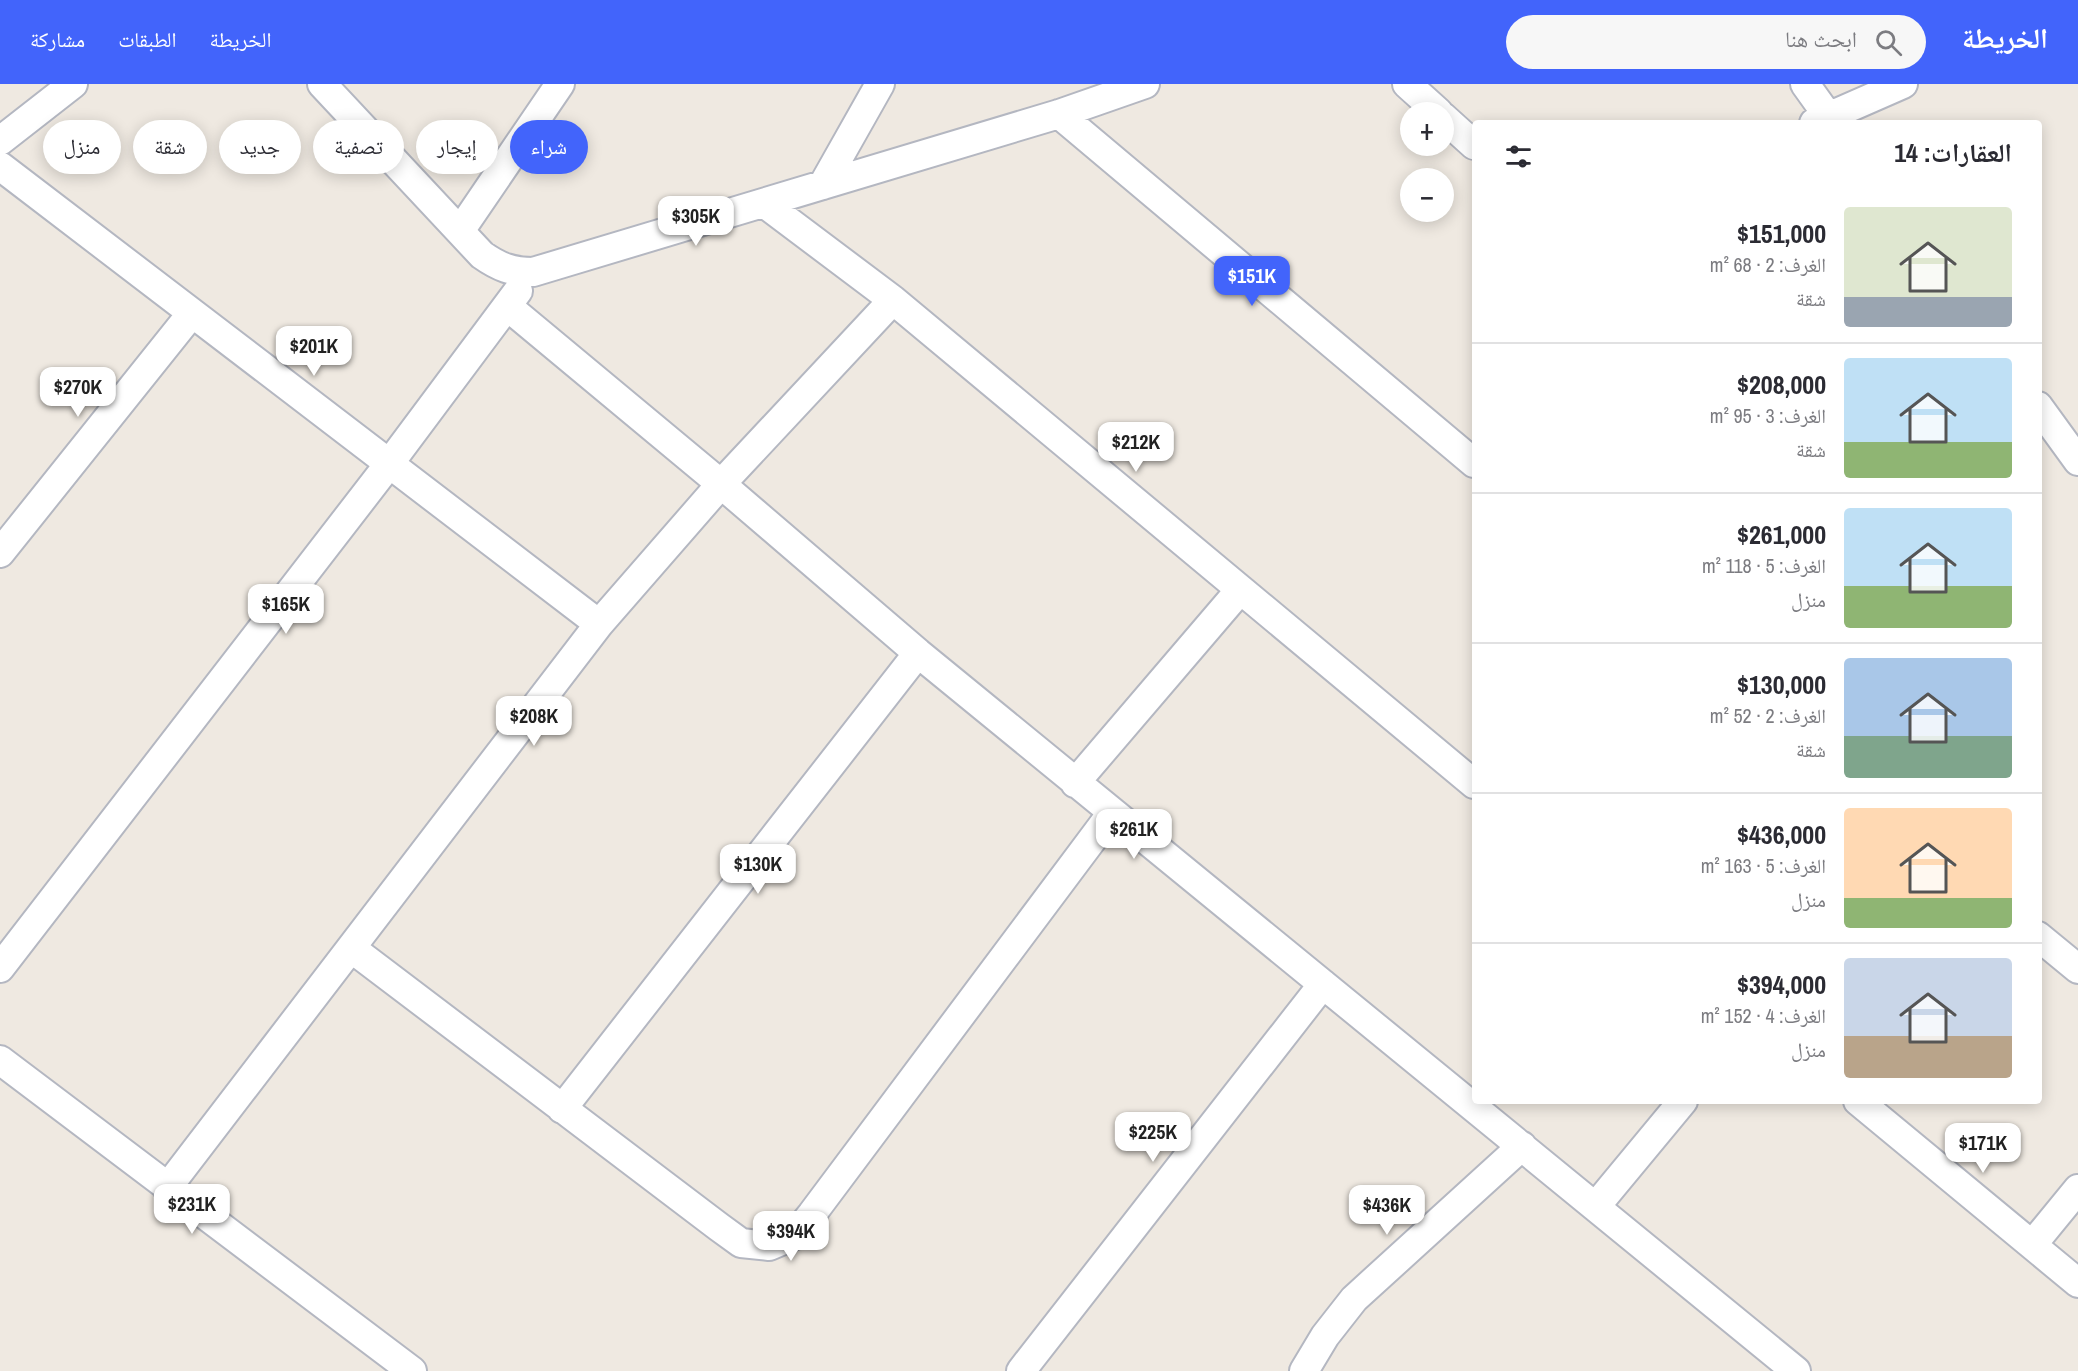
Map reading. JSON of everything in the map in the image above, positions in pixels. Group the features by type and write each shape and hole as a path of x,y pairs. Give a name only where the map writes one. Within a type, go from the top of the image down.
{"street":[{"path":"0,141 73,84"},
{"path":"322,84 482,255 497,266 514,272 533,272 1059,114 1145,84"},
{"path":"460,231 560,84"},
{"path":"823,184 880,84"},
{"path":"1407,84 1427,102"},
{"path":"1805,84 1824,120"},
{"path":"1827,120 1903,84"},
{"path":"1059,114 1472,461"},
{"path":"1454,127 1472,143"},
{"path":"0,166 599,624"},
{"path":"764,203 893,300 1240,590 1472,778"},
{"path":"0,968 389,464 533,272"},
{"path":"167,1188 599,624 721,484 893,300"},
{"path":"507,306 1075,783 1796,1371"},
{"path":"0,553 192,313"},
{"path":"2042,412 2078,461"},
{"path":"1075,783 1240,590"},
{"path":"562,1109 918,653"},
{"path":"351,948 741,1243 769,1246 795,1236 1112,813"},
{"path":"2042,939 2076,964"},
{"path":"1021,1371 1323,984"},
{"path":"0,1060 412,1371"},
{"path":"1596,1206 1681,1104"},
{"path":"1862,1104 2078,1282"},
{"path":"1304,1371 1325,1336 1354,1299 1522,1146"},
{"path":"2032,1245 2078,1189"}]}
